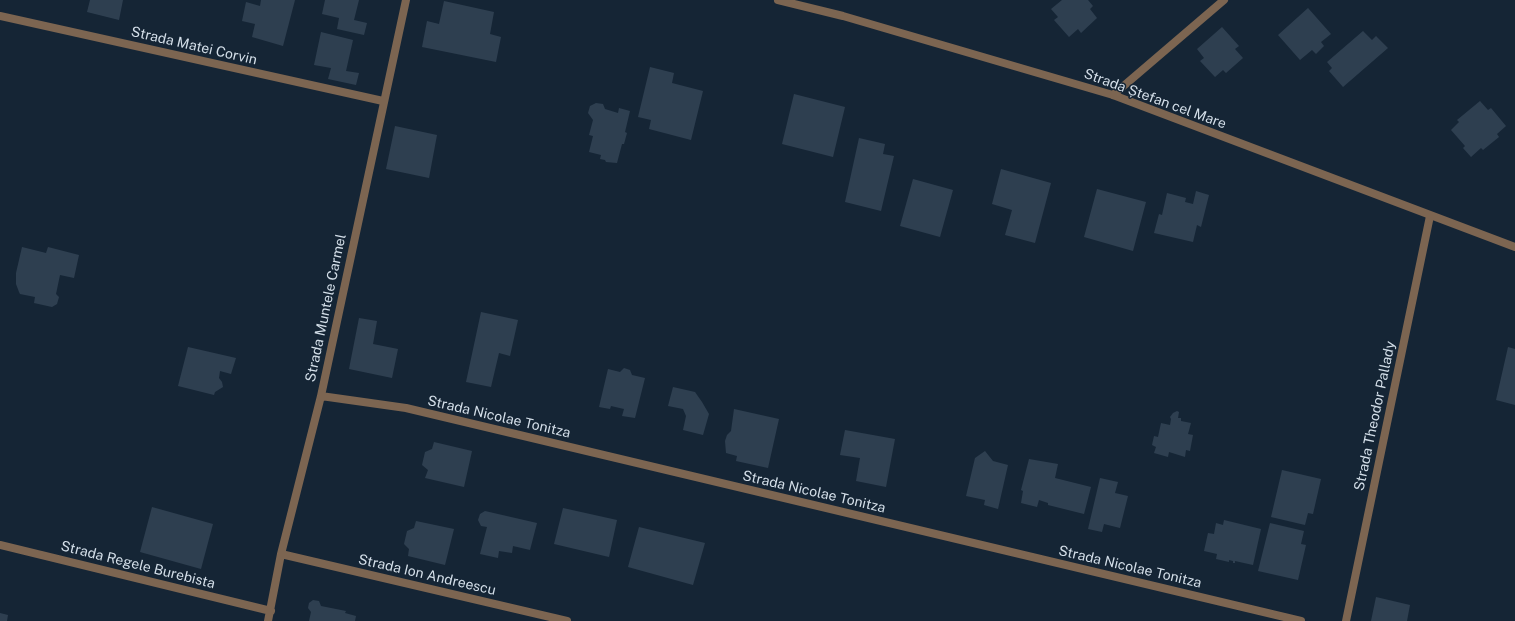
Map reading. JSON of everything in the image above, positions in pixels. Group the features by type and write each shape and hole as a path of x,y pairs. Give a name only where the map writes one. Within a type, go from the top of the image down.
{"street":[{"name":"Strada Muntele Carmel","path":"268,621 281,554 321,396 383,101 406,0"},
{"name":"Strada Ștefan cel Mare","path":"778,0 843,16 1113,95 1515,247"},
{"path":"1113,95 1224,0"},
{"name":"Strada Matei Corvin","path":"0,16 383,101"},
{"name":"Strada Theodor Pallady","path":"1346,621 1430,216"},
{"name":"Strada Nicolae Tonitza","path":"321,396 406,408 1301,621"},
{"name":"Strada Regele Burebista","path":"0,545 271,611"},
{"name":"Strada Ion Andreescu","path":"281,554 568,621"}],"building":[{"path":"90,0 123,0 119,20 87,12"},
{"path":"261,0 295,0 283,46 252,37 255,24 242,21 246,2 260,6"},
{"path":"325,0 359,0 354,20 367,23 364,35 337,29 339,18 322,14"},
{"path":"1062,0 1088,0 1093,6 1090,9 1097,18 1081,33 1078,29 1069,37 1054,20 1058,17 1051,9"},
{"path":"444,1 494,12 490,34 501,37 496,62 422,47 427,21 439,24"},
{"path":"1308,8 1331,34 1321,42 1324,46 1316,54 1312,50 1300,60 1278,35"},
{"path":"1222,27 1239,46 1235,49 1243,58 1226,73 1223,70 1215,77 1200,61 1204,58 1197,49"},
{"path":"1363,31 1372,40 1376,36 1388,48 1343,87 1329,71 1332,68 1327,62"},
{"path":"321,32 353,40 346,71 359,73 356,85 328,79 331,68 314,65"},
{"path":"650,67 674,73 672,83 703,91 691,140 649,129 651,120 638,117"},
{"path":"794,94 845,107 833,157 782,144"},
{"path":"1480,101 1488,110 1491,108 1506,126 1497,134 1499,137 1483,150 1481,148 1471,157 1463,148 1465,146 1451,130 1459,122 1457,120"},
{"path":"596,103 603,104 605,109 618,113 619,108 630,111 625,132 627,133 624,144 622,144 617,163 606,162 605,160 600,159 601,155 589,152 593,136 589,135 593,120 588,113 590,106"},
{"path":"395,126 437,135 429,178 386,169"},
{"path":"859,138 885,144 883,154 894,156 881,211 845,202"},
{"path":"1001,169 1051,183 1035,243 1005,235 1012,210 992,204"},
{"path":"913,179 953,190 940,237 900,226"},
{"path":"1097,189 1146,202 1133,251 1084,237"},
{"path":"1196,191 1209,195 1201,227 1197,225 1193,242 1154,233 1159,214 1162,215 1167,193 1186,198 1185,202 1193,204"},
{"path":"22,247 46,253 48,247 79,255 74,278 60,275 56,294 59,297 57,304 52,307 34,303 35,297 20,294 19,292 16,284 16,273"},
{"path":"481,312 518,320 510,356 499,353 491,387 466,382"},
{"path":"359,318 377,321 373,344 398,349 392,378 349,369"},
{"path":"188,347 236,358 231,374 220,371 219,378 223,387 215,392 214,395 178,386"},
{"path":"1508,347 1515,349 1515,405 1496,400"},
{"path":"624,368 630,370 632,375 645,378 635,418 622,416 624,409 611,406 610,409 599,407 608,369 620,372"},
{"path":"673,387 695,392 702,402 709,414 703,435 683,430 686,416 683,409 668,406"},
{"path":"734,409 779,419 768,468 736,461 737,456 726,453 725,441 727,435 731,431"},
{"path":"1177,411 1179,412 1178,418 1181,418 1181,421 1191,423 1188,434 1193,435 1190,451 1186,450 1185,457 1169,452 1168,457 1154,453 1156,447 1152,445 1154,436 1158,437 1161,423 1170,425 1170,417"},
{"path":"845,430 895,439 886,487 856,481 860,458 840,455"},
{"path":"434,442 472,451 464,487 425,478 428,470 422,465 425,452 432,449"},
{"path":"985,451 993,461 1008,465 998,509 984,505 985,500 966,496 975,458"},
{"path":"1029,459 1058,464 1055,478 1091,487 1084,514 1048,505 1048,503 1039,500 1037,507 1021,503 1023,491 1021,490"},
{"path":"1282,470 1321,479 1313,514 1308,513 1305,525 1271,517"},
{"path":"1100,478 1118,482 1115,493 1128,496 1120,528 1104,524 1102,532 1088,529"},
{"path":"152,507 213,524 201,569 140,552"},
{"path":"563,508 617,520 609,557 554,544"},
{"path":"485,511 537,523 530,550 513,546 512,553 499,551 498,558 480,554 487,527 481,526 478,520 480,514"},
{"path":"1224,520 1261,529 1253,565 1235,561 1235,563 1233,563 1233,561 1229,560 1229,562 1216,559 1217,554 1204,551 1208,533 1214,534 1216,523 1223,525"},
{"path":"416,521 454,529 445,565 408,556 409,549 404,544 407,531 414,528"},
{"path":"1270,523 1304,531 1301,544 1306,545 1298,580 1258,571"},
{"path":"639,527 705,543 693,585 628,567"},
{"path":"1376,597 1410,605 1407,621 1371,621"},
{"path":"313,600 319,601 321,606 346,611 345,613 356,616 355,621 309,621 311,612 308,608 309,603"},
{"path":"0,613 8,615 7,621 0,621"}]}
